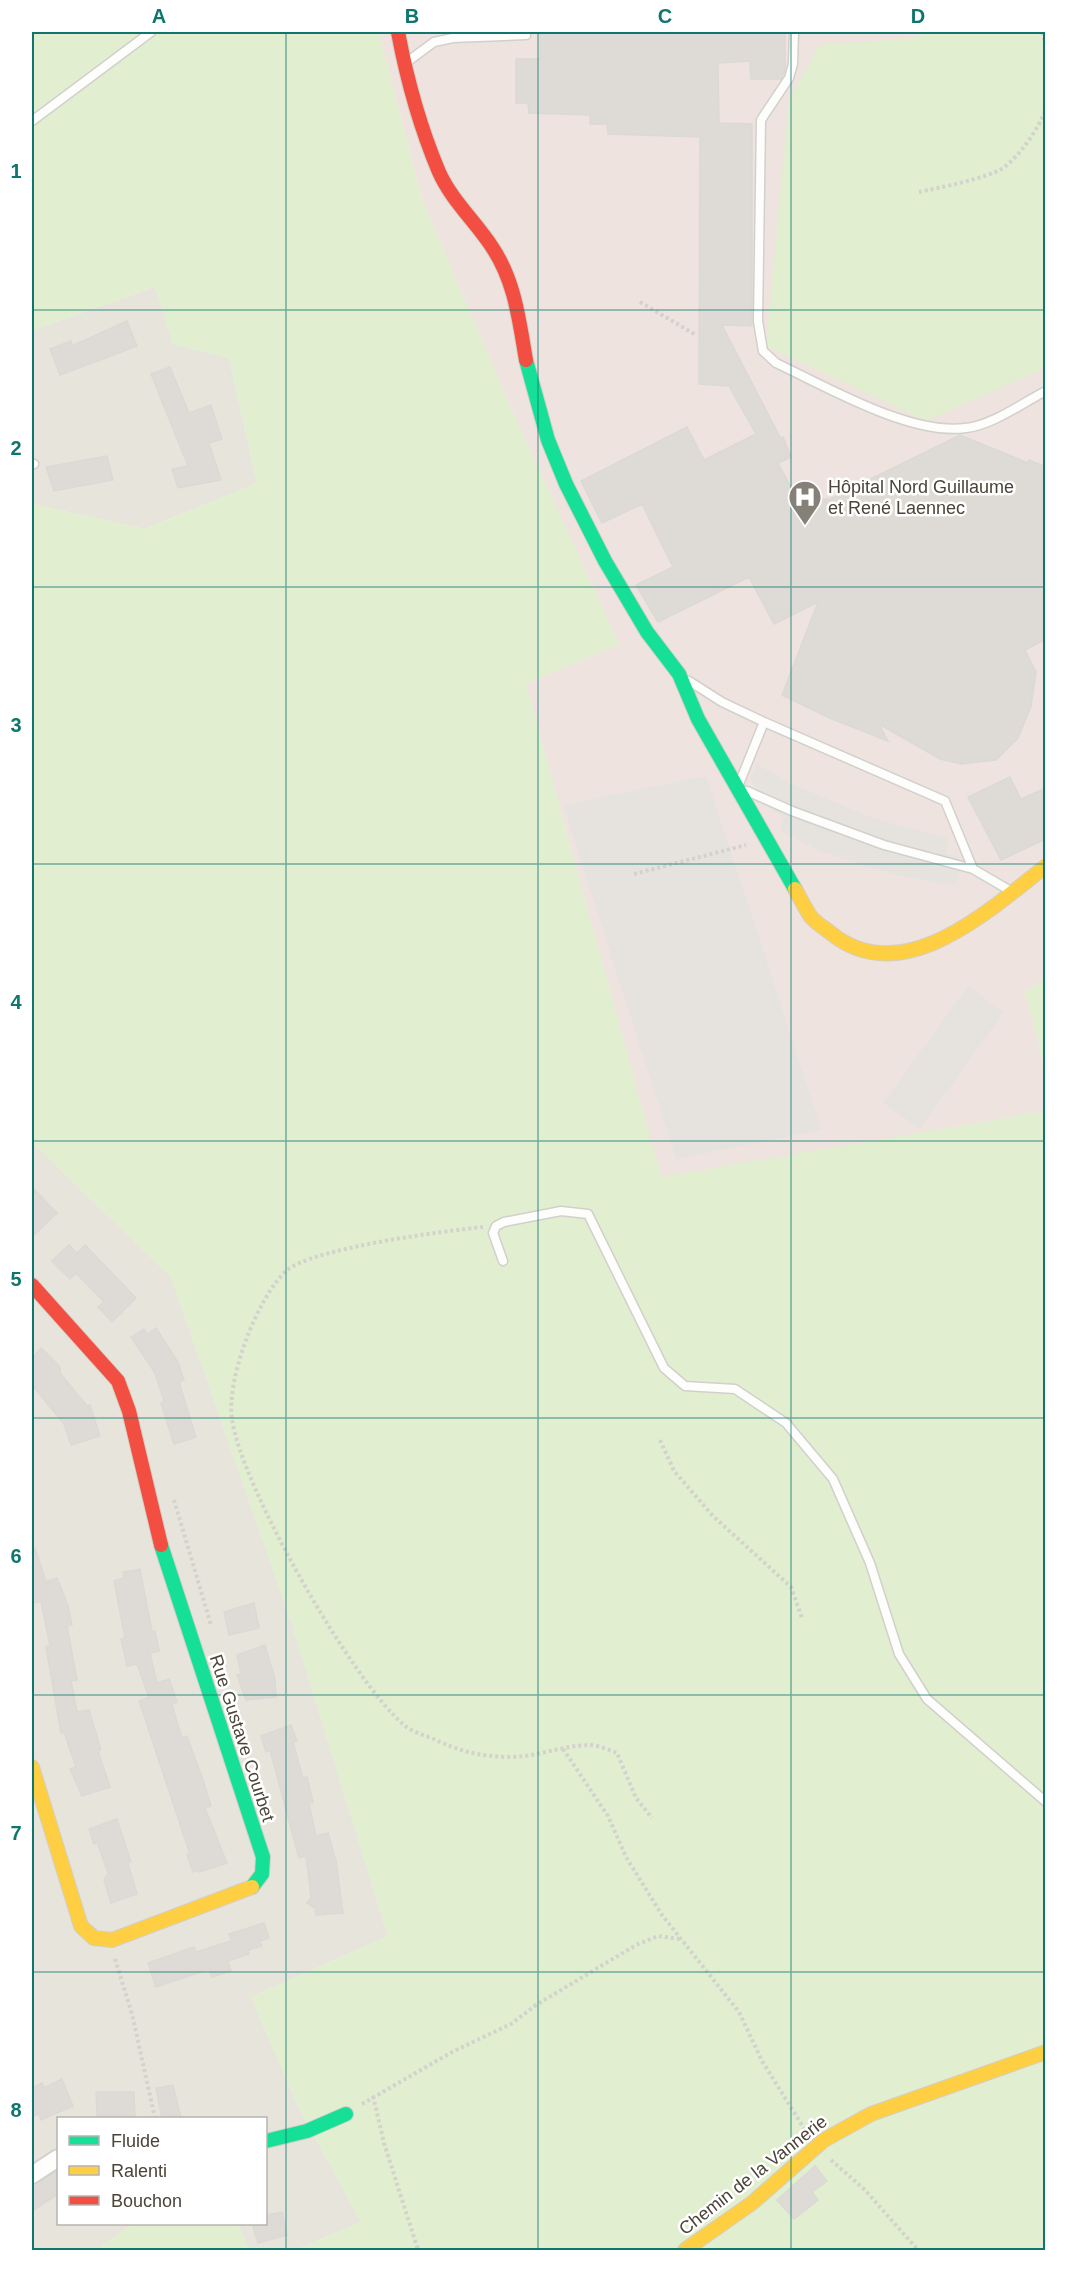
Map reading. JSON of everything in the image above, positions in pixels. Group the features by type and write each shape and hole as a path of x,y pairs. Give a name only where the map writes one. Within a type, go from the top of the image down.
{"street":[{"path":"398,32 408,85 440,174 469,219 492,246 508,276 517,305 526,362 544,429 566,484 605,561 647,632 680,674 698,719 812,918 837,942 877,955 893,956 914,952 938,942 980,918 1046,866"},
{"name":"Rue Gustave Courbet","path":"32,1285 99,1357 118,1381 129,1411 161,1546 263,1857 264,1871 260,1881 252,1887 112,1940 100,1941 90,1937 81,1926 32,1767"},
{"name":"Chemin de la Vannerie","path":"685,2250 752,2203 816,2147 871,2114 1046,2052"},
{"path":"267,2141 307,2131 346,2114"},
{"path":"32,2175 57,2159"}],"lane":[{"path":"32,121 151,32"},
{"path":"794,32 793,64 789,78 761,120 758,321 763,351 776,363 907,422 943,428 967,428 986,422 1046,391"},
{"path":"404,64 434,42 453,38 526,35"},
{"path":"680,674 722,702 945,801 973,869"},
{"path":"764,722 738,787 792,811 884,845 973,869 1012,892"},
{"path":"503,1261 493,1233 495,1226 504,1222 561,1211 588,1214 664,1368 685,1386 735,1389 786,1423 833,1479 870,1563 899,1654 927,1699 1046,1802"}],"path":[{"path":"1042,32 1046,44"},
{"path":"919,192 951,186 1003,168 1041,123 1046,108"},
{"path":"639,302 696,335"},
{"path":"634,874 708,857 766,836"},
{"path":"495,1226 392,1240 307,1259 286,1271 268,1294 249,1334 234,1382 231,1418 253,1487 291,1558 369,1685 405,1726 466,1754 513,1758 592,1744 617,1753 636,1798 652,1818"},
{"path":"660,1440 665,1458 674,1471 713,1516 791,1587 802,1618"},
{"path":"171,1491 212,1626"},
{"path":"563,1749 608,1816 626,1857 680,1939 739,2012 762,2061 816,2147 865,2190 918,2250"},
{"path":"346,2114 452,2052 511,2024 545,1999 636,1945 658,1936 680,1939"},
{"path":"109,1959 125,1955"},
{"path":"115,1959 132,2014 155,2117"},
{"path":"374,2096 384,2143 418,2250"}],"shaded area":[{"name":"Hôpital Nord Guillaume et René Laennec","path":"379,32 1045,32 1046,977 1025,992 1045,1069 1045,1111 661,1178 526,684 619,644 511,408 422,199"},
{"path":"155,287 173,344 229,358 257,483 145,529 32,504 32,330"},
{"path":"757,764 791,784 876,819 949,838 946,854 959,856 961,867 955,886 895,875 822,852 780,831 784,817 763,804 750,777"},
{"path":"706,776 822,1130 676,1159 563,805"},
{"path":"968,986 1004,1012 920,1129 883,1103"},
{"path":"32,1142 171,1277 291,1621 388,1936 251,1997 298,2106 361,2222 296,2250 249,2250 238,2225 267,2225 267,2117 57,2117 57,2225 131,2225 101,2247 102,2250 32,2250"}],"green space":[{"path":"32,32 379,32 422,199 511,408 619,644 526,684 661,1177 1045,1111 1045,2250 296,2250 361,2222 298,2106 251,1997 388,1936 291,1621 171,1277 32,1142 32,504 145,529 257,483 229,358 173,344 155,287 32,330"},
{"path":"925,32 1045,32 1045,368 926,421 766,346 789,99 820,45 915,38"},
{"path":"1045,977 1045,1069 1025,992"},
{"path":"131,2225 238,2225 249,2250 102,2250 100,2248"}],"building":[{"path":"540,32 785,32 785,70 781,79 751,79 750,61 718,63 719,123 752,124 752,326 722,325 781,439 783,437 791,457 778,463 791,487 801,496 830,499 960,435 1028,463 1029,460 1046,467 1046,639 1025,650 1036,672 1031,706 1018,738 996,760 961,764 940,759 879,724 888,741 832,719 782,695 818,602 774,624 749,577 658,622 636,585 673,567 642,504 602,523 581,481 687,427 704,460 756,434 729,386 699,384 700,137 608,134 607,124 590,124 590,115 529,113 528,103 516,103 516,59 540,59"},
{"path":"127,321 137,346 60,375 50,349 71,341 72,346"},
{"path":"170,367 189,413 211,405 222,439 209,443 221,480 178,488 172,469 188,466 151,374"},
{"path":"107,456 113,480 54,491 46,467"},
{"path":"1010,777 1021,799 1046,788 1046,839 1001,860 968,797"},
{"path":"32,1187 57,1213 32,1237"},
{"path":"69,1245 77,1253 85,1245 136,1298 112,1322 98,1307 104,1302 76,1273 70,1279 52,1261"},
{"path":"156,1328 178,1362 184,1380 179,1382 196,1437 174,1444 161,1403 164,1401 155,1373 131,1337 144,1329 147,1334"},
{"path":"41,1348 60,1367 60,1373 87,1406 90,1405 100,1436 71,1445 64,1424 32,1385 32,1358"},
{"path":"35,1548 46,1582 57,1578 68,1606 72,1625 67,1626 77,1680 71,1681 77,1712 89,1710 101,1750 98,1751 110,1787 82,1796 70,1769 76,1767 64,1732 61,1733 46,1647 50,1646 41,1601 36,1603 32,1588 32,1549"},
{"path":"140,1569 152,1632 155,1631 159,1651 150,1653 157,1683 169,1679 177,1702 172,1704 182,1738 187,1736 204,1783 211,1806 205,1808 227,1863 200,1872 200,1870 193,1872 187,1855 190,1854 139,1701 149,1697 137,1664 127,1666 121,1639 125,1638 114,1581 124,1578 123,1572"},
{"path":"254,1603 259,1628 229,1635 224,1612"},
{"path":"265,1645 275,1679 276,1697 246,1700 237,1675 241,1674 237,1655"},
{"path":"291,1725 297,1741 293,1742 303,1778 307,1777 313,1802 309,1803 316,1836 328,1833 336,1861 343,1913 316,1915 315,1908 307,1903 311,1897 306,1856 299,1858 270,1750 266,1752 261,1736"},
{"path":"117,1819 131,1862 128,1863 137,1894 111,1903 104,1880 108,1873 97,1842 94,1844 89,1829"},
{"path":"264,1923 269,1938 260,1941 262,1946 248,1950 249,1954 228,1961 231,1971 212,1977 209,1969 156,1987 148,1963 194,1947 196,1952 231,1941 229,1934"},
{"path":"62,2079 73,2106 41,2120 39,2114 32,2116 32,2088 42,2083 44,2088"},
{"path":"173,2085 181,2117 162,2117 156,2088"},
{"path":"96,2092 134,2092 135,2117 97,2117"},
{"path":"815,2166 827,2181 812,2192 818,2200 794,2219 777,2200"},
{"path":"57,2171 57,2195 32,2211 32,2186"},
{"path":"282,2212 287,2235 258,2243 253,2225 267,2225 267,2215"}],"traffic: fast":[{"path":"526,360 548,440 566,484 605,561 647,632 679,674 698,719 795,889"},
{"path":"161,1545 263,1857 262,1874 252,1887"},
{"path":"267,2141 307,2131 346,2114"}],"traffic: slow":[{"path":"795,889 811,917 832,934 860,949 888,953 917,949 945,937 999,903 1046,866"},
{"path":"32,1767 81,1926 94,1938 112,1940 252,1887"},
{"path":"685,2250 752,2203 824,2140 871,2114 1046,2052"}],"traffic: jam":[{"path":"398,32 415,103 432,155 444,183 486,238 506,273 515,301 526,360"},
{"path":"32,1285 118,1381 129,1411 161,1545"}],"place":[{"name":"Hôpital Nord Guillaume et René Laennec","path":"805,526"}]}
